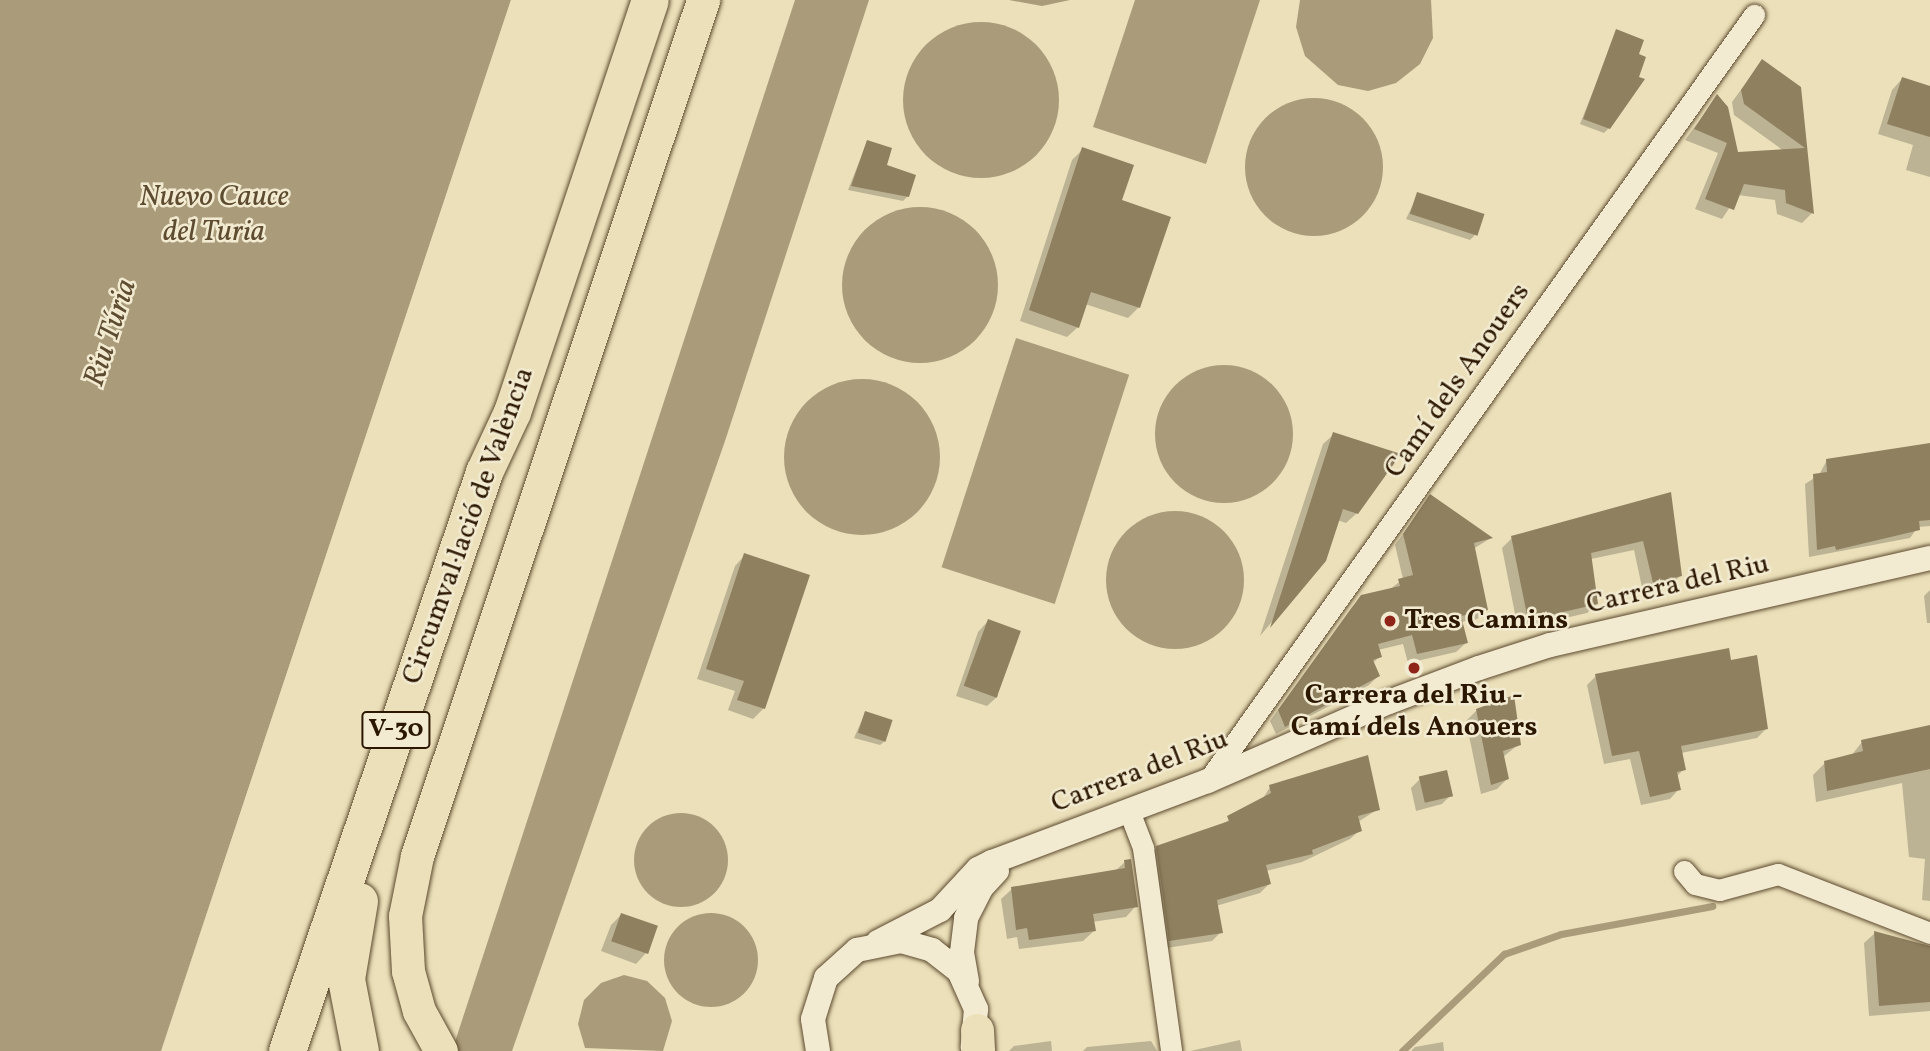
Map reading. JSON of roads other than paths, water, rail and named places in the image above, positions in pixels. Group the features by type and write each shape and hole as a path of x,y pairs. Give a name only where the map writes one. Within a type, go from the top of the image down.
{"highway":[{"name":"Circumval·lació de València","path":"287,1051 484,472 512,412 650,0"},
{"name":"Circumval·lació de València","path":"435,1042 412,989 405,945 405,916 417,856 704,0"},
{"path":"360,1051 346,979 353,923 502,481 512,412"}],"street":[{"name":"Camí dels Anouers","path":"1208,781 1754,15"},
{"name":"Carrera del Riu","path":"813,1019 817,998 833,970 858,950 878,943 940,910 978,869 1014,853 1208,781 1389,702 1550,645 1930,558"},
{"path":"1129,811 1143,848 1171,1051"},
{"name":"Carrera del Riu","path":"976,1044 970,988 962,952 966,918 982,887 1014,853"},
{"path":"1684,872 1695,884 1719,890 1778,874 1930,933"},
{"path":"878,943 901,941 932,950 959,971 970,988"},
{"path":"800,1051 813,1019"},
{"path":"813,1019 818,1051"}],"water":[{"name":"Nuevo Cauce del Turia","path":"0,0 511,0 161,1051 0,1051"},
{"path":"795,0 869,0 725,441 512,1051 452,1051"},
{"path":"1009,0 1070,0 1042,6"},
{"path":"1135,0 1260,0 1206,164 1093,127"},
{"path":"1300,0 1431,0 1433,38 1420,64 1396,83 1368,91 1338,85 1305,56 1296,27"},
{"path":"981,22 1011,28 1036,45 1053,70 1059,100 1053,130 1036,155 1011,172 981,178 951,172 926,155 909,130 903,100 909,70 926,45 951,28"},
{"path":"1314,98 1340,103 1363,118 1378,141 1383,167 1378,193 1363,216 1340,231 1314,236 1288,231 1265,216 1250,193 1245,167 1250,141 1265,118 1288,103"},
{"path":"920,207 950,213 975,230 992,255 998,285 992,315 975,340 950,357 920,363 890,357 865,340 848,315 842,285 848,255 865,230 890,213"},
{"path":"1016,338 1129,375 1055,604 942,567"},
{"path":"1224,365 1250,370 1273,385 1288,408 1293,434 1288,460 1273,483 1250,498 1224,503 1198,498 1175,483 1160,460 1155,434 1160,408 1175,385 1198,370"},
{"path":"862,379 892,385 917,402 934,427 940,457 934,487 917,512 892,529 862,535 832,529 807,512 790,487 784,457 790,427 807,402 832,385"},
{"path":"1175,511 1201,516 1224,531 1239,554 1244,580 1239,606 1224,629 1201,644 1175,649 1149,644 1126,629 1111,606 1106,580 1111,554 1126,531 1149,516"},
{"path":"681,813 699,817 714,827 724,842 728,860 724,878 714,893 699,903 681,907 663,903 648,893 638,878 634,860 638,842 648,827 663,817"},
{"path":"711,913 729,917 744,927 754,942 758,960 754,978 744,993 729,1003 711,1007 693,1003 678,993 668,978 664,960 668,942 678,927 693,917"},
{"path":"624,975 647,981 665,998 672,1021 663,1051 585,1048 578,1024 584,1000 601,983"}],"waterway":[{"path":"1402,1051 1504,954 1561,934 1712,906"}],"place":[{"name":"Tres Camins","path":"1390,621"},
{"name":"Carrera del Riu - Camí dels Anouers","path":"1414,668"}],"water label":[{"name":"Riu Túria","path":"111,333"}]}
